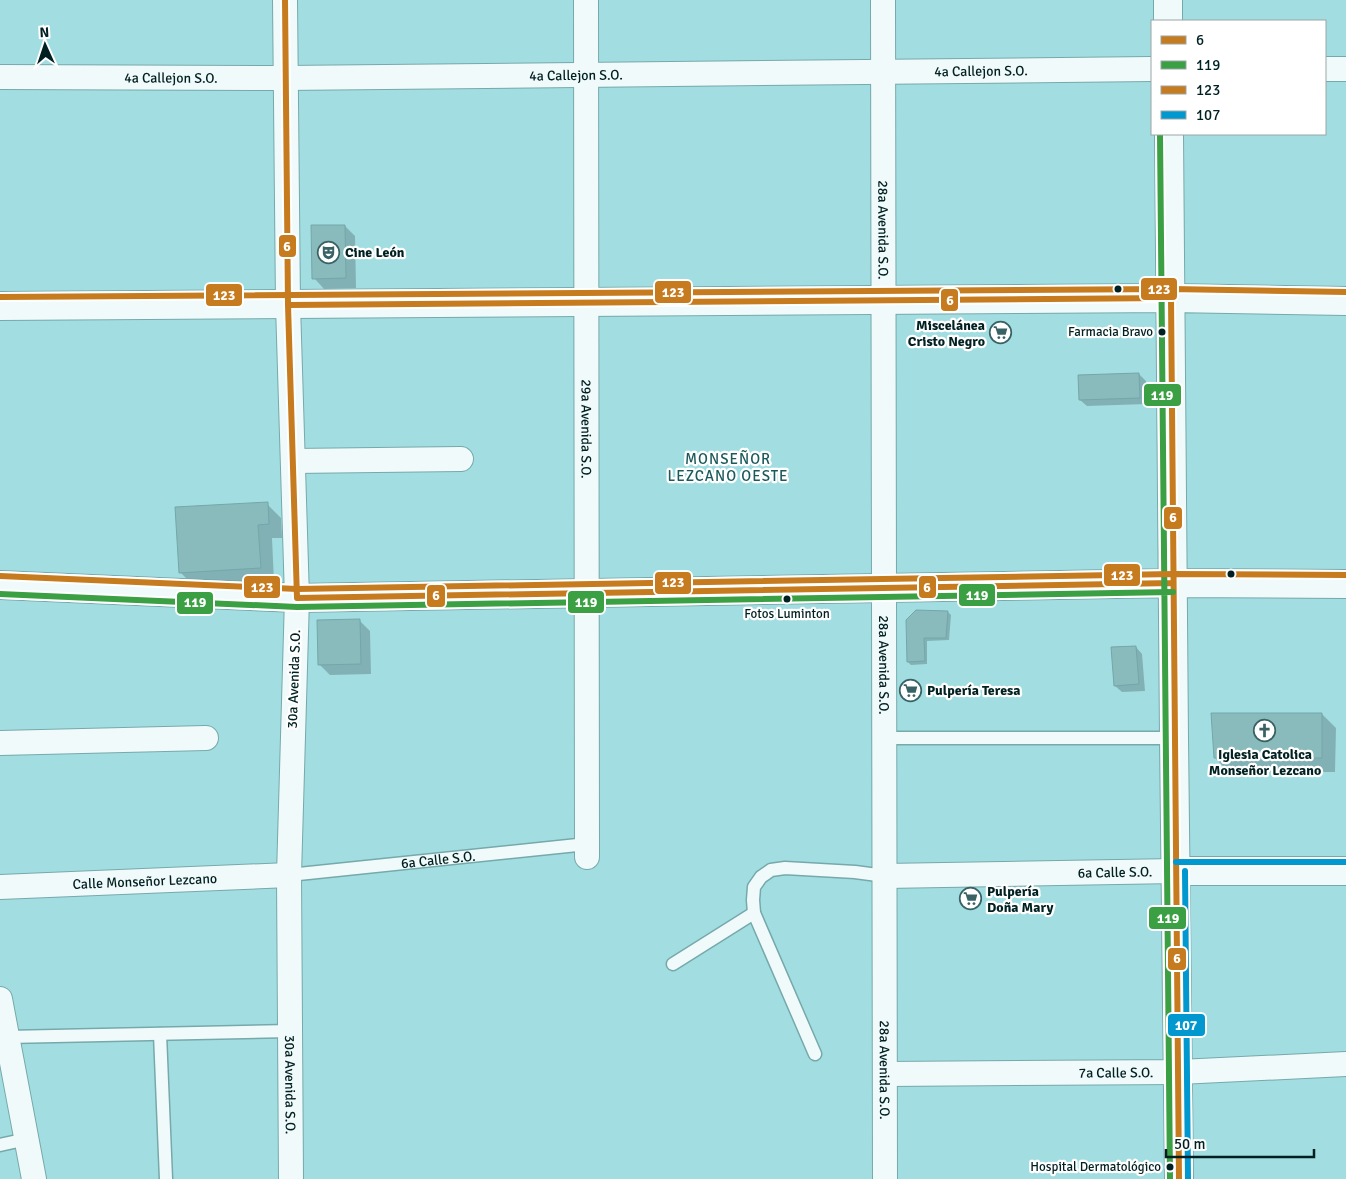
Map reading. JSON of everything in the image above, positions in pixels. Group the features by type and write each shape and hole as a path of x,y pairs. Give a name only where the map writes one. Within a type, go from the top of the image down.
{"street":[{"name":"30a Avenida S.O.","path":"286,0 285,78 288,304 297,598 289,875 291,1179"},
{"name":"29a Avenida S.O.","path":"586,0 587,850"},
{"name":"28a Avenida S.O.","path":"883,0 885,1179"},
{"path":"1168,0 1168,20"},
{"path":"1326,69 1346,69"},
{"name":"4a Callejon S.O.","path":"0,77 285,78 1151,70"},
{"path":"1170,135 1174,738 1180,1179"},
{"path":"0,306 1171,298 1346,301"},
{"path":"293,461 461,459"},
{"path":"0,585 297,598 1173,583 1346,584"},
{"path":"0,743 206,738"},
{"name":"6a Calle S.O.","path":"885,876 1176,871 1346,871"},
{"name":"Calle Monseñor Lezcano","path":"0,887 289,875"},
{"path":"0,999 34,1179"},
{"name":"7a Calle S.O.","path":"885,1074 1179,1072 1346,1064"}],"lane":[{"path":"885,738 1174,738"},
{"name":"6a Calle S.O.","path":"289,875 587,850"},
{"path":"814,1054 754,913 754,887 761,877 771,870 785,868 846,871 885,876"},
{"path":"672,964 754,913"},
{"path":"7,1037 290,1031"},
{"path":"160,1034 166,1179"},
{"path":"0,1145 27,1139"}],"building":[{"name":"Cine León","path":"311,225 345,225 346,278 312,279"},
{"path":"1139,373 1140,398 1079,400 1078,375"},
{"path":"268,502 269,524 258,525 261,568 179,573 175,507"},
{"path":"916,610 948,611 946,638 924,638 925,661 907,662 906,620"},
{"path":"360,619 361,664 318,665 317,620"},
{"path":"1136,646 1139,684 1114,686 1111,647"},
{"path":"1211,713 1322,713 1322,758 1214,758"}],"transit line":[{"name":"6","path":"285,0 288,305 297,598 1173,583"},
{"name":"119","path":"1160,135 1170,1179"},
{"name":"123","path":"0,297 1171,289 1346,292"},
{"name":"6","path":"288,305 1171,298 1179,1179"},
{"name":"123","path":"0,576 297,589 1173,574 1346,575"},
{"name":"119","path":"0,594 297,607 1173,592"},
{"name":"107","path":"1176,862 1346,862"},
{"name":"107","path":"1185,871 1188,1179"}],"place":[{"name":"Cine León","path":"329,252"},
{"name":"Farmacia Bravo","path":"1162,332"},
{"name":"Miscelánea Cristo Negro","path":"1001,333"},
{"name":"Fotos Luminton","path":"787,599"},
{"name":"Pulpería Teresa","path":"911,690"},
{"name":"Iglesia Catolica Monseñor Lezcano","path":"1265,731"},
{"name":"Pulpería Doña Mary","path":"971,899"},
{"name":"Hospital Dermatológico","path":"1170,1167"}],"district":[{"name":"MONSEÑOR LEZCANO OESTE","path":"728,468"}]}
